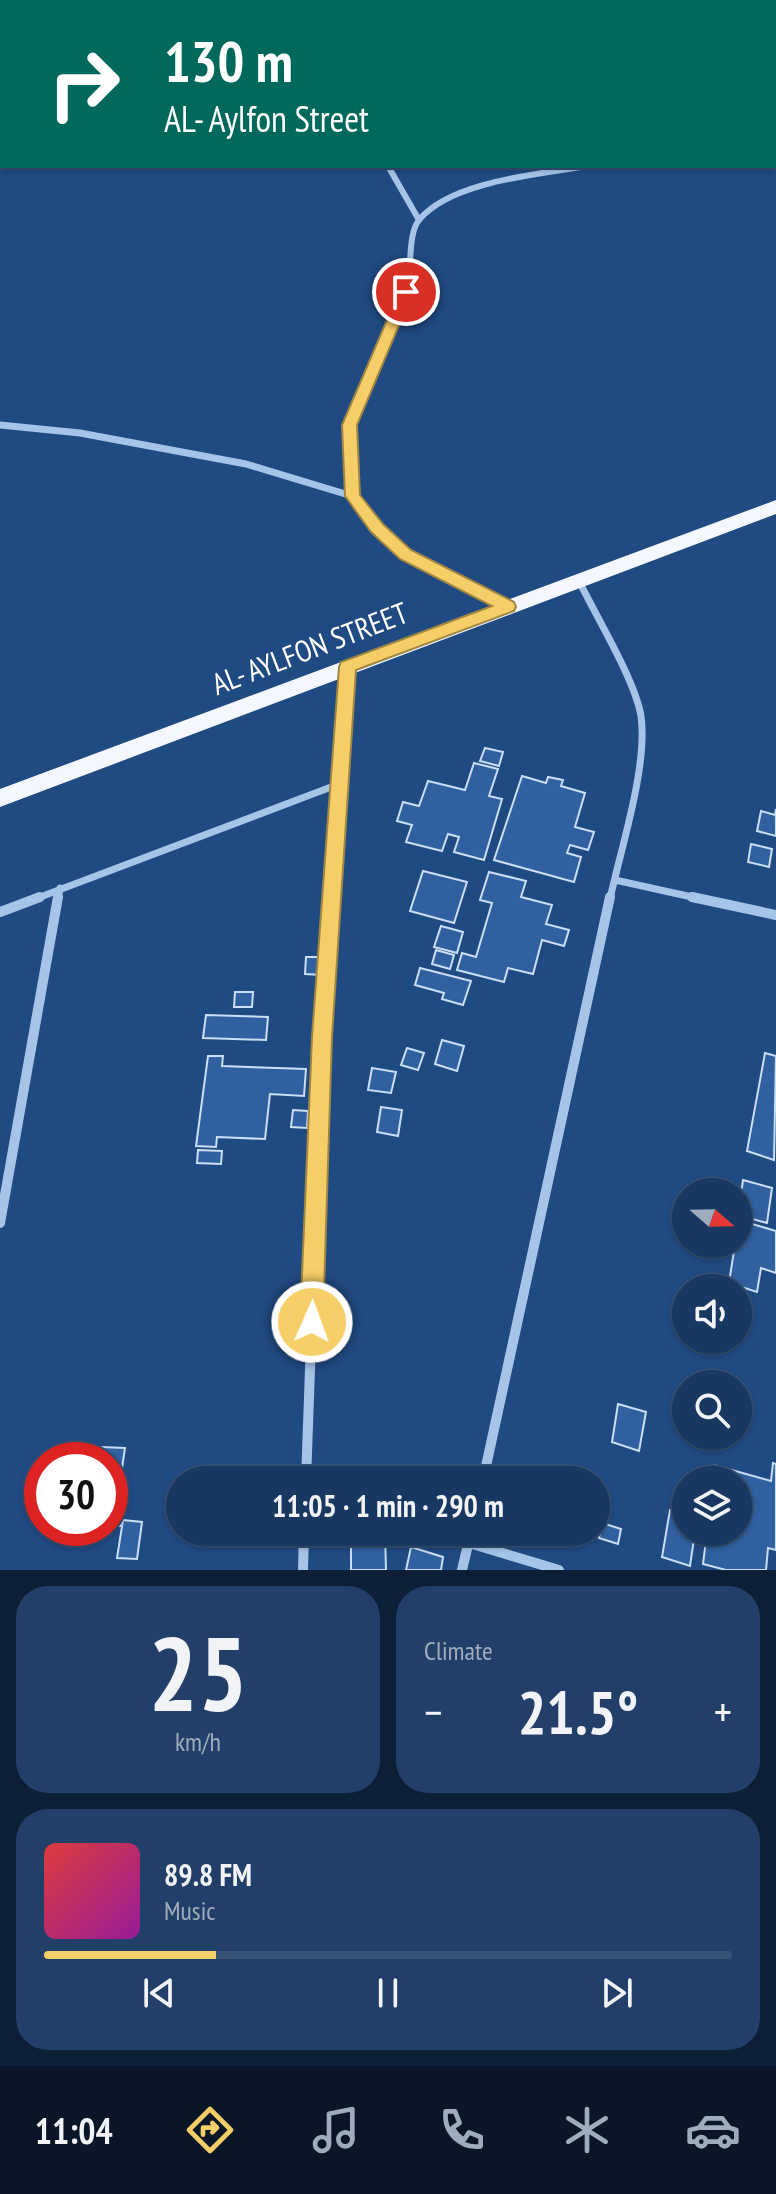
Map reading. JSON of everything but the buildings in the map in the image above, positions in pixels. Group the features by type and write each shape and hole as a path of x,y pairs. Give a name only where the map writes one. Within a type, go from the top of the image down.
{"highway":[{"name":"AL- AYLFON STREET","path":"0,798 776,507"}],"street":[{"path":"389,168 419,220"},
{"path":"352,496 349,425 406,292 413,235 419,220 442,203 475,186 576,168"},
{"path":"0,425 80,433 246,464 352,496 377,528 405,555 508,607"},
{"path":"486,1466 640,760 641,718 627,675 579,581"},
{"path":"307,1466 322,1037 347,667"},
{"path":"0,912 339,784"},
{"path":"615,880 776,915"},
{"path":"0,1223 60,888"},
{"path":"303,1570 304,1546"},
{"path":"462,1570 468,1546"},
{"path":"492,1546 559,1570"}],"route":[{"path":"312,1322 322,1037 347,667 508,607 405,555 377,528 352,496 349,425 406,292"}]}
